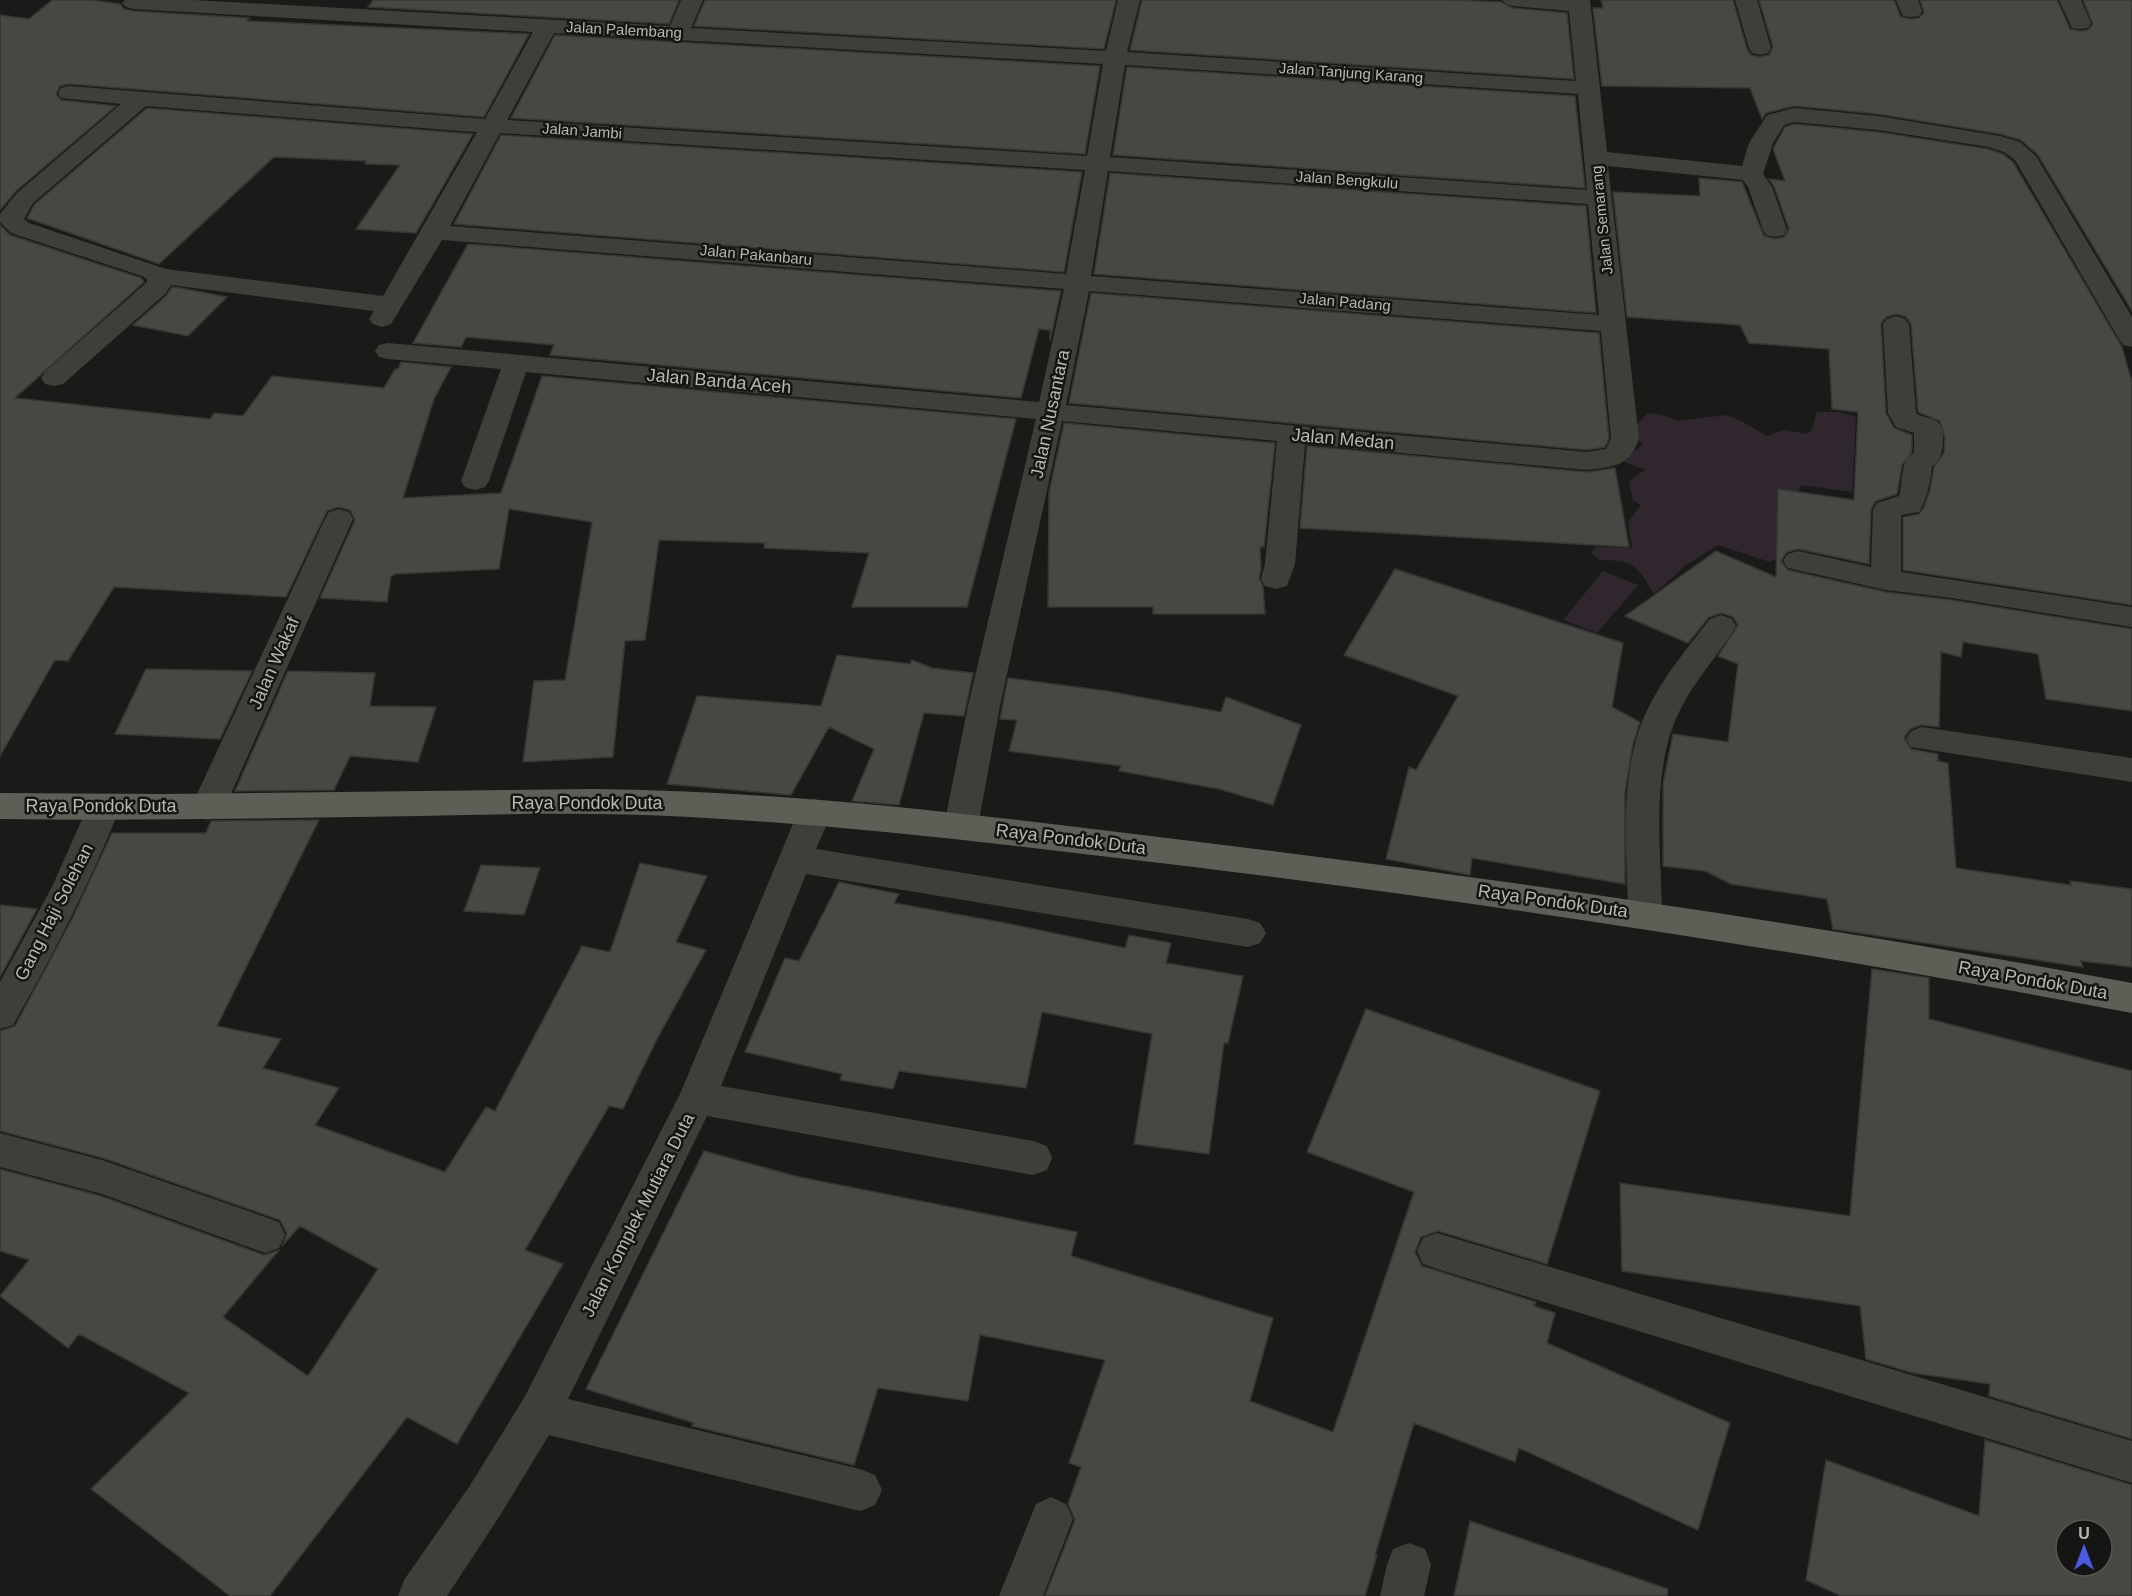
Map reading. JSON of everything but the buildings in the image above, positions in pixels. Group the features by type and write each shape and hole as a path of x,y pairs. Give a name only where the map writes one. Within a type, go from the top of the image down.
{"main road":[{"name":"Raya Pondok Duta","path":"0,806 103,808 498,802 683,803 814,812 961,826 1277,864 1645,914 1996,972 2132,998"}],"street":[{"path":"445,20 457,0"},
{"path":"678,33 692,0"},
{"name":"Jalan Nusantara","path":"961,826 984,706 1051,411 1078,280 1114,57 1129,0"},
{"path":"1513,0 1579,2"},
{"path":"1746,0 1760,48"},
{"path":"2070,0 2080,23"},
{"name":"Jalan Semarang","path":"1579,2 1625,439"},
{"name":"Jalan Palembang","path":"133,3 1114,57"},
{"path":"139,100 25,198 11,216 12,222 20,228 151,271 160,276 386,312 434,232 516,80 548,26"},
{"name":"Jalan Tanjung Karang","path":"1114,57 1588,88"},
{"name":"Jalan Jambi","path":"69,93 493,126 1095,164"},
{"path":"1751,174 1761,143 1775,120 1794,115 1878,123 1992,141 2012,147 2024,156 2132,338"},
{"path":"1595,158 1751,174 1760,187 1775,230"},
{"name":"Jalan Bengkulu","path":"1095,164 1599,198"},
{"name":"Jalan Pakanbaru","path":"434,232 1078,280"},
{"path":"54,378 156,289 160,276"},
{"name":"Jalan Padang","path":"1078,280 1613,324"},
{"path":"1886,580 1887,510 1896,506 1909,505 1914,494 1919,461 1928,458 1929,454 1928,428 1906,421 1902,412 1896,324"},
{"name":"Jalan Banda Aceh","path":"388,351 1051,411"},
{"path":"475,480 516,363"},
{"name":"Jalan Medan","path":"1051,411 1587,461 1614,457 1621,450 1625,439"},
{"path":"1276,579 1280,564 1292,434"},
{"name":"Jalan Wakaf","path":"208,807 339,519"},
{"path":"1798,561 1886,580 1952,588 2132,617"},
{"path":"1645,914 1648,760 1657,723 1682,678 1721,626"},
{"path":"1922,739 2132,770"},
{"name":"Gang Haji Solehan","path":"0,1014 18,984 88,847 103,808"},
{"name":"Jalan Komplek Mutiara Duta","path":"420,1596 484,1502 539,1412 697,1098 814,812"},
{"path":"795,860 1248,933"},
{"path":"697,1098 1033,1158"},
{"path":"0,1150 102,1177 266,1234"},
{"path":"1437,1251 2132,1462"},
{"path":"539,1412 860,1490"},
{"path":"1021,1596 1051,1520"}],"shaded area":[{"path":"1817,412 1841,412 1856,417 1852,492 1801,485 1791,508 1813,539 1770,562 1718,545 1686,565 1654,594 1643,576 1633,566 1620,561 1599,560 1591,553 1596,547 1632,548 1628,522 1641,505 1633,500 1629,481 1645,470 1623,461 1627,459 1628,454 1638,449 1643,443 1630,437 1629,432 1648,413 1678,421 1726,415 1767,436 1785,430 1807,434 1812,429"},
{"path":"1603,571 1638,585 1597,633 1563,620"}]}
